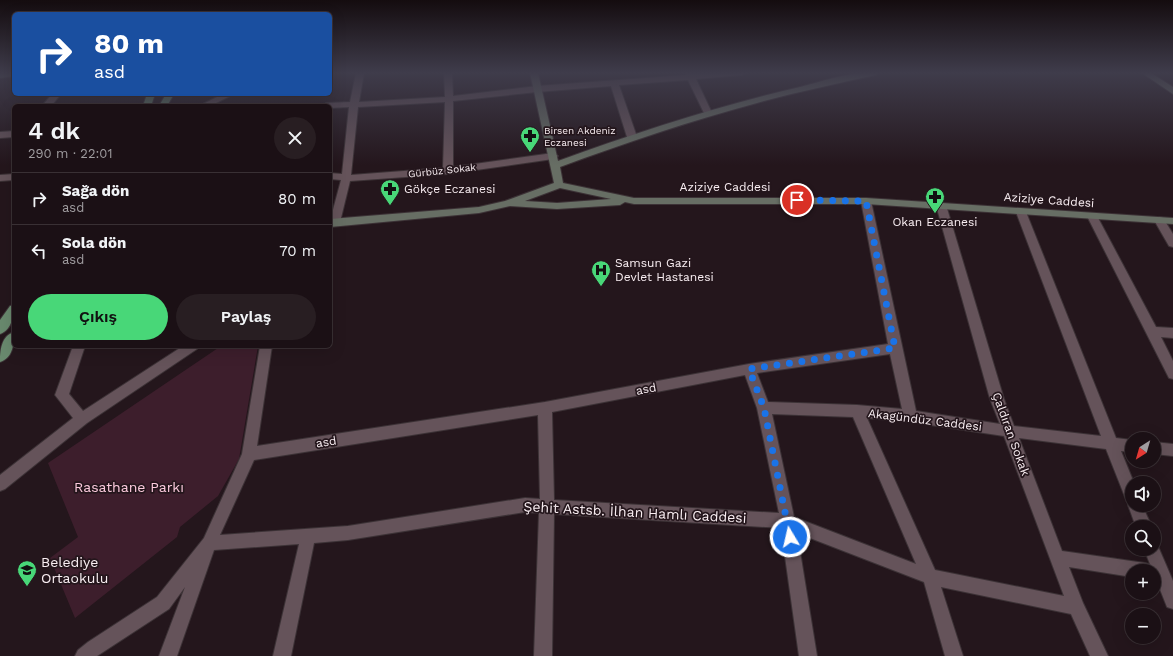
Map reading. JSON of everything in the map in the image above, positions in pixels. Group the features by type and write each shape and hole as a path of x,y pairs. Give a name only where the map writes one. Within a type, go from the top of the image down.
{"main road":[{"path":"332,222 479,210 507,204 559,185 540,104"},
{"path":"554,160 744,104"},
{"name":"Aziziye Caddesi","path":"559,185 634,201 866,201 1173,221"},
{"path":"507,204 557,206 634,201"},
{"path":"0,329 12,312"},
{"path":"0,357 12,340"}],"street":[{"path":"332,105 348,104"},
{"path":"332,222 346,178 354,104"},
{"path":"448,171 449,104"},
{"path":"621,104 632,137"},
{"path":"704,104 708,113"},
{"path":"0,135 12,134"},
{"name":"Gürbüz Sokak","path":"332,176 346,178 448,171 554,160"},
{"path":"0,178 12,178"},
{"path":"866,201 910,416"},
{"name":"Çaldıran Sokak","path":"941,205 997,399 1076,607 1099,656"},
{"path":"1021,212 1125,479"},
{"path":"1092,216 1173,374"},
{"path":"1159,220 1173,243"},
{"path":"1152,331 1173,333"},
{"path":"78,348 62,395 82,419"},
{"path":"0,484 82,419 190,348"},
{"path":"168,656 209,543 249,454 266,348"},
{"name":"asd","path":"249,454 545,408 749,369 895,348"},
{"path":"749,369 764,408 788,522 808,656"},
{"path":"543,656 547,506 545,408"},
{"name":"Akagündüz Caddesi","path":"764,408 910,416 1009,431 1125,445"},
{"path":"857,412 930,577 954,656"},
{"path":"1161,449 1173,450"},
{"name":"Şehit Astsb. İlhan Hamlı Caddesi","path":"209,543 348,533 525,505 772,519 788,522 930,577 1076,607"},
{"path":"282,656 308,536"},
{"path":"84,656 163,603 209,543"},
{"path":"1058,558 1125,568"},
{"path":"1161,579 1173,601"}],"green space":[{"name":"Rasathane Parkı","path":"218,348 258,348 239,459 218,496 180,527 177,537 75,618 50,558 78,537 48,463"}],"place":[{"name":"Birsen Akdeniz Eczanesi","path":"530,153"},
{"name":"Gökçe Eczanesi","path":"390,206"},
{"name":"Okan Eczanesi","path":"935,214"},
{"name":"Samsun Gazi Devlet Hastanesi","path":"601,287"},
{"name":"Belediye Ortaokulu","path":"27,587"}],"route":[{"path":"790,537 764,408 749,369 895,348 866,201 797,200"}]}
